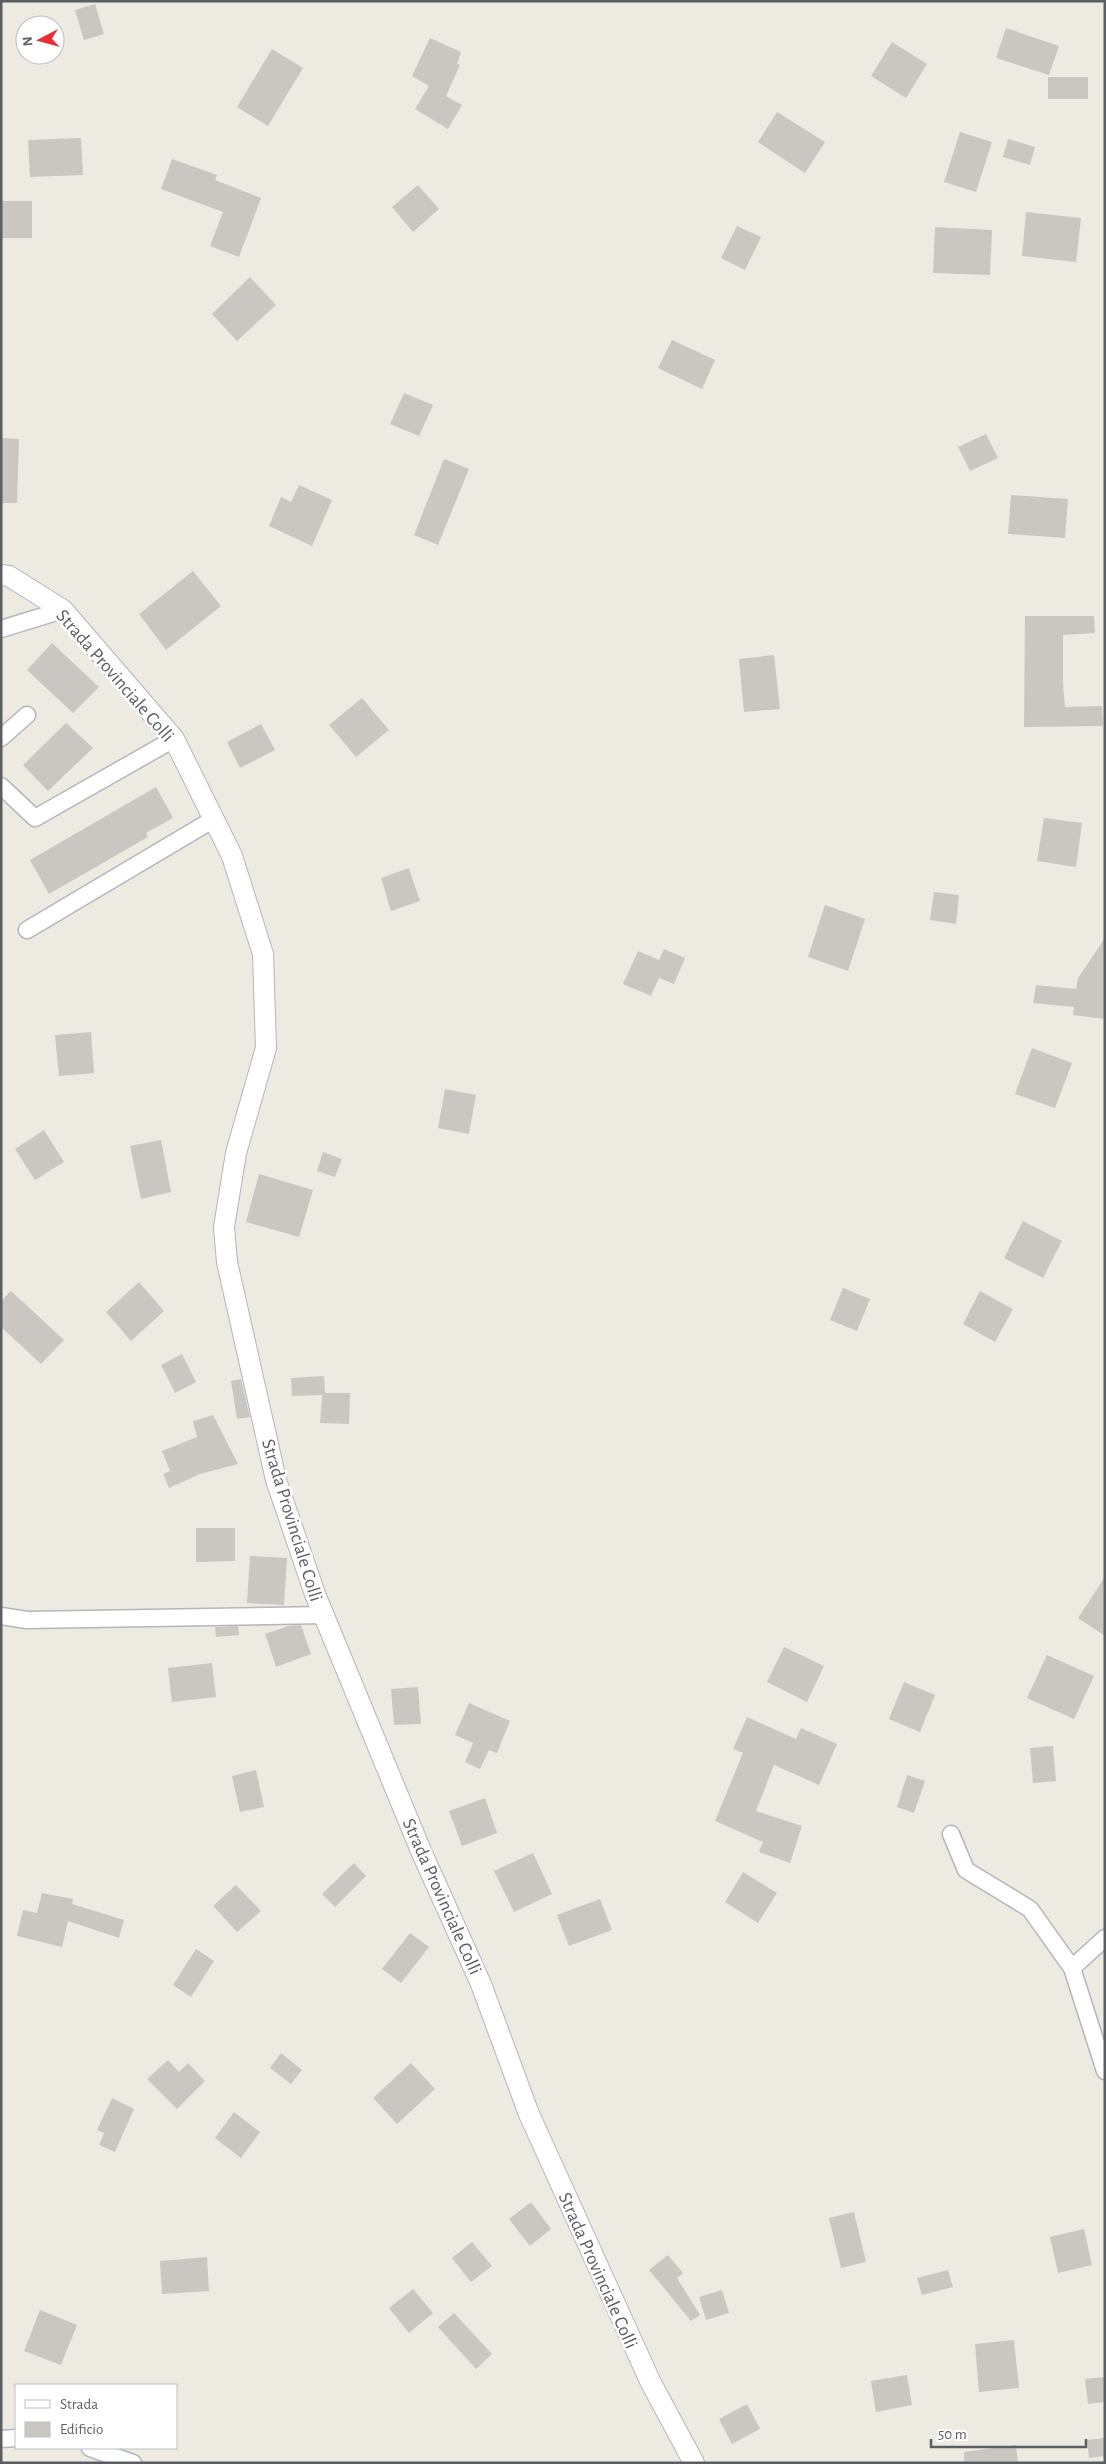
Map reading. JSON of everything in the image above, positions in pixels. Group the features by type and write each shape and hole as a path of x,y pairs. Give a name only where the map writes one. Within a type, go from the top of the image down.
{"street":[{"name":"Strada Provinciale Colli","path":"1,575 8,576 63,610 174,739 232,856 263,954 266,1048 236,1154 224,1227 227,1262 276,1480 324,1615 422,1851 482,1984 529,2114 651,2383 694,2463"},
{"path":"1,629 63,610"},
{"path":"1,738 27,715"},
{"path":"1,786 35,818 174,739"},
{"path":"27,930 214,819"},
{"path":"1,1616 27,1620 324,1615"},
{"path":"951,1834 966,1870 1030,1909 1072,1968 1105,2071"},
{"path":"1072,1968 1105,1938"},
{"path":"1,2439 15,2438"},
{"path":"93,2449 133,2463"}],"building":[{"path":"95,4 104,34 84,40 75,10"},
{"path":"1006,28 1059,46 1049,75 996,58"},
{"path":"430,38 461,52 457,64 460,65 446,96 462,105 448,129 415,109 429,86 412,76"},
{"path":"892,42 927,64 906,98 871,76"},
{"path":"272,49 303,68 268,126 237,107"},
{"path":"1048,77 1088,77 1088,99 1048,99"},
{"path":"777,112 825,142 805,173 758,142"},
{"path":"960,132 992,142 976,192 944,182"},
{"path":"81,138 83,175 30,177 28,140"},
{"path":"1008,139 1035,147 1030,165 1003,157"},
{"path":"172,159 217,175 215,180 261,198 239,257 210,246 223,212 161,189"},
{"path":"418,185 439,209 413,232 392,207"},
{"path":"1,201 32,201 32,238 1,238"},
{"path":"1026,212 1081,218 1076,262 1022,256"},
{"path":"737,226 761,237 745,270 721,258"},
{"path":"935,227 992,230 990,275 933,273"},
{"path":"250,277 276,305 237,341 212,314"},
{"path":"672,340 715,360 702,389 658,368"},
{"path":"404,393 433,405 419,436 390,424"},
{"path":"986,434 998,458 970,471 958,447"},
{"path":"1,438 19,439 17,503 1,503"},
{"path":"444,459 469,469 438,545 414,535"},
{"path":"299,485 332,500 312,546 269,526 281,497 291,502"},
{"path":"1011,495 1068,499 1065,538 1008,534"},
{"path":"193,571 221,606 166,650 139,614"},
{"path":"1025,616 1094,616 1095,633 1063,635 1063,684 1065,707 1102,706 1103,726 1024,727"},
{"path":"52,643 99,687 73,713 27,670"},
{"path":"774,655 780,709 744,712 739,659"},
{"path":"362,698 389,730 356,757 329,725"},
{"path":"66,723 93,748 48,791 23,765"},
{"path":"261,724 275,750 240,768 227,742"},
{"path":"156,787 173,818 146,833 148,837 49,894 30,860"},
{"path":"1044,818 1082,823 1076,867 1037,861"},
{"path":"409,868 420,901 391,911 381,878"},
{"path":"934,892 959,895 956,924 930,920"},
{"path":"825,905 865,919 848,971 808,957"},
{"path":"1105,938 1105,1019 1073,1015 1074,1007 1033,1003 1036,985 1076,989 1078,978"},
{"path":"664,949 685,958 674,984 659,978 651,996 623,984 638,951 659,960"},
{"path":"91,1032 94,1073 59,1076 55,1035"},
{"path":"1032,1048 1072,1063 1055,1108 1015,1094"},
{"path":"445,1089 476,1095 469,1134 438,1128"},
{"path":"44,1130 64,1162 35,1180 15,1149"},
{"path":"161,1140 171,1192 141,1199 130,1146"},
{"path":"323,1152 342,1159 335,1177 317,1171"},
{"path":"259,1174 313,1190 299,1237 246,1222"},
{"path":"1023,1221 1062,1241 1043,1278 1004,1258"},
{"path":"139,1282 164,1311 131,1341 106,1312"},
{"path":"843,1288 870,1299 857,1331 830,1320"},
{"path":"11,1291 64,1340 41,1364 1,1327 1,1301"},
{"path":"980,1291 1013,1309 995,1342 963,1324"},
{"path":"182,1354 196,1382 175,1393 161,1365"},
{"path":"324,1376 325,1393 350,1393 349,1424 320,1423 322,1395 292,1396 291,1378"},
{"path":"241,1379 250,1417 237,1419 231,1381"},
{"path":"213,1415 238,1464 200,1474 169,1488 163,1474 170,1471 162,1451 197,1437 193,1421"},
{"path":"196,1528 235,1528 235,1561 196,1562"},
{"path":"250,1556 287,1558 284,1605 247,1603"},
{"path":"1105,1577 1105,1636 1078,1618"},
{"path":"301,1625 311,1654 276,1667 265,1634 288,1626"},
{"path":"238,1626 239,1635 216,1637 215,1627"},
{"path":"784,1647 824,1666 807,1702 767,1682"},
{"path":"1047,1655 1094,1676 1074,1719 1027,1698"},
{"path":"212,1663 216,1697 172,1702 168,1668"},
{"path":"904,1682 935,1695 920,1732 889,1719"},
{"path":"418,1687 421,1724 394,1725 391,1689"},
{"path":"469,1703 510,1721 497,1753 489,1750 480,1769 465,1762 473,1743 455,1735"},
{"path":"747,1717 796,1739 801,1728 837,1744 819,1785 774,1765 756,1811 802,1826 790,1863 759,1852 763,1842 715,1821 743,1753 733,1749"},
{"path":"1053,1746 1056,1781 1033,1783 1030,1748"},
{"path":"256,1770 264,1807 240,1812 232,1776"},
{"path":"907,1775 925,1781 914,1813 897,1807"},
{"path":"485,1798 497,1833 462,1846 449,1811"},
{"path":"533,1853 552,1894 514,1912 494,1871"},
{"path":"354,1863 366,1876 335,1907 322,1894"},
{"path":"743,1872 777,1893 758,1923 725,1902"},
{"path":"236,1885 261,1911 237,1932 213,1906"},
{"path":"42,1893 73,1899 72,1904 124,1920 119,1938 68,1921 62,1947 17,1936 23,1910 37,1913"},
{"path":"600,1899 612,1930 569,1946 557,1915"},
{"path":"410,1933 429,1947 401,1983 382,1969"},
{"path":"196,1949 214,1961 191,1997 173,1985"},
{"path":"281,2053 302,2070 291,2084 270,2068"},
{"path":"168,2060 179,2072 188,2063 205,2081 177,2109 147,2079"},
{"path":"411,2063 435,2089 397,2124 373,2098"},
{"path":"112,2098 134,2109 115,2152 99,2145 104,2133 97,2130"},
{"path":"234,2112 260,2132 241,2158 215,2138"},
{"path":"531,2202 551,2229 530,2246 509,2219"},
{"path":"854,2212 866,2262 841,2268 829,2218"},
{"path":"1084,2229 1092,2265 1058,2273 1050,2237"},
{"path":"472,2242 492,2266 471,2282 452,2258"},
{"path":"668,2255 683,2273 677,2278 700,2315 691,2321 649,2270"},
{"path":"207,2257 209,2291 162,2294 160,2261"},
{"path":"948,2270 953,2287 922,2295 917,2278"},
{"path":"413,2289 433,2313 409,2333 389,2308"},
{"path":"722,2290 729,2313 706,2320 699,2297"},
{"path":"40,2310 77,2325 61,2365 24,2351"},
{"path":"454,2313 492,2354 476,2369 438,2327"},
{"path":"1014,2340 1019,2388 979,2392 975,2344"},
{"path":"907,2375 912,2405 876,2412 871,2381"},
{"path":"1105,2377 1105,2402 1088,2404 1085,2379"},
{"path":"747,2404 760,2429 732,2444 719,2419"},
{"path":"1105,2438 1105,2456 1089,2458 1087,2440"},
{"path":"1016,2445 1018,2463 964,2463 964,2452"}]}
